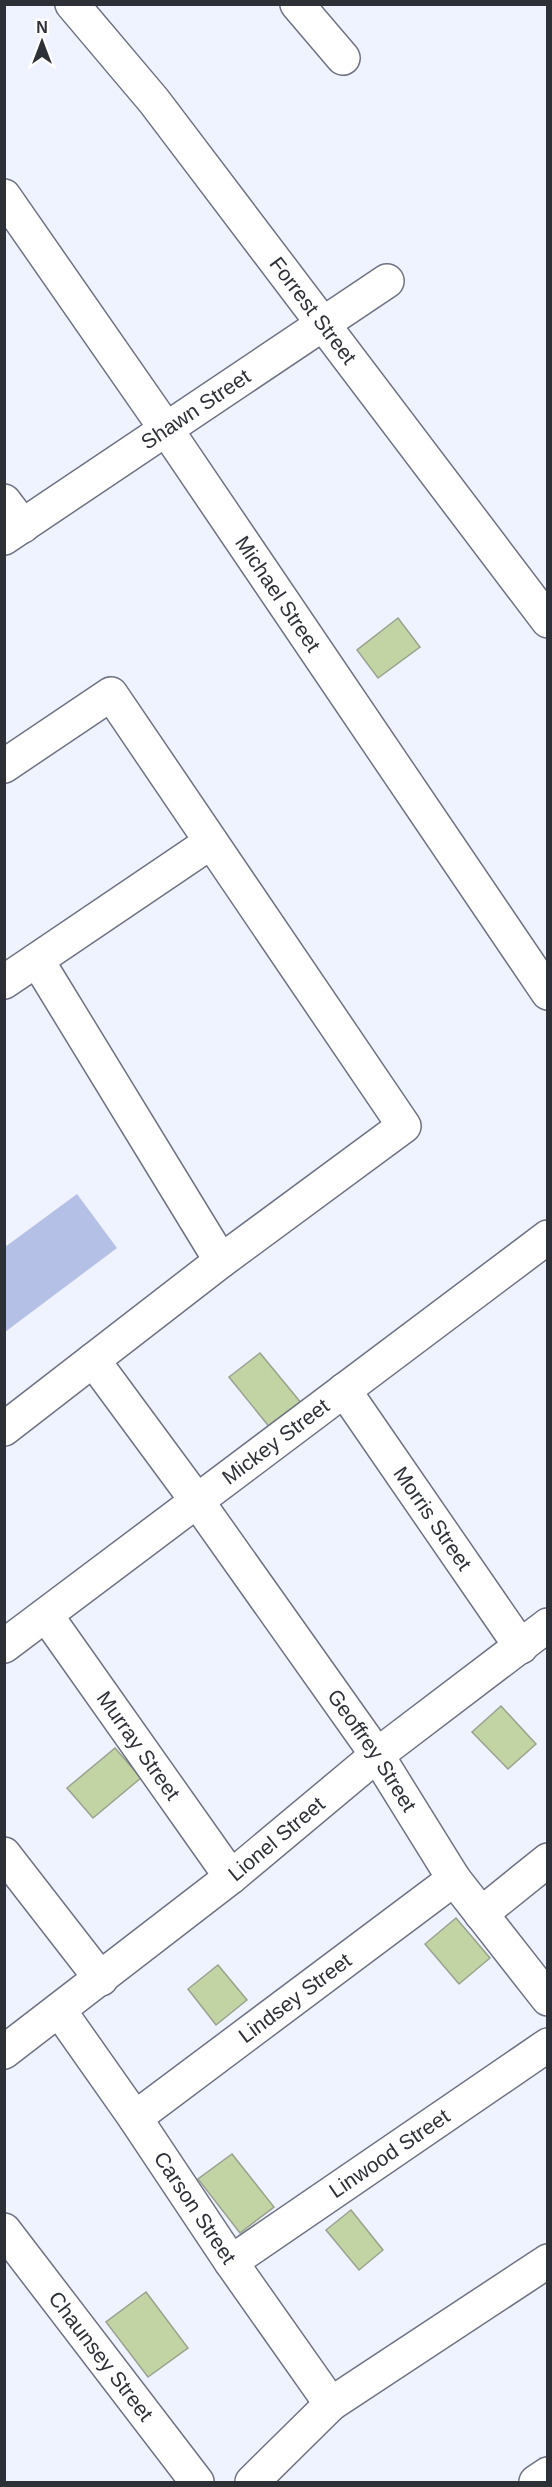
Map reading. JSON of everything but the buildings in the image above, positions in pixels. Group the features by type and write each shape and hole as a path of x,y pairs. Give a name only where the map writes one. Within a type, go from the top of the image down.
{"street":[{"name":"Forrest Street","path":"72,4 154,101 548,621"},
{"path":"297,4 343,58"},
{"name":"Michael Street","path":"4,196 166,429 548,993"},
{"name":"Shawn Street","path":"11,522 166,429 387,281"},
{"path":"4,766 111,694 404,1126 221,1261 4,1429"},
{"path":"4,982 211,842"},
{"path":"38,960 221,1261"},
{"name":"Mickey Street","path":"4,1646 344,1390 545,1246"},
{"name":"Geoffrey Street","path":"93,1360 197,1501 377,1755 454,1879 548,1999"},
{"name":"Morris Street","path":"344,1390 521,1647"},
{"name":"Murray Street","path":"46,1615 231,1877"},
{"name":"Lionel Street","path":"4,2052 231,1877 377,1755 548,1625"},
{"path":"4,1854 101,1979"},
{"path":"481,1914 548,1860"},
{"name":"Lindsey Street","path":"135,2118 454,1879"},
{"name":"Carson Street","path":"59,2010 331,2404"},
{"name":"Linwood Street","path":"231,2262 548,2045"},
{"name":"Chaunsey Street","path":"4,2230 196,2482"},
{"path":"252,2482 331,2404 548,2261"},
{"path":"536,2482 548,2474"}],"shaded area":[{"path":"77,1194 117,1248 5,1332 5,1247"}]}
